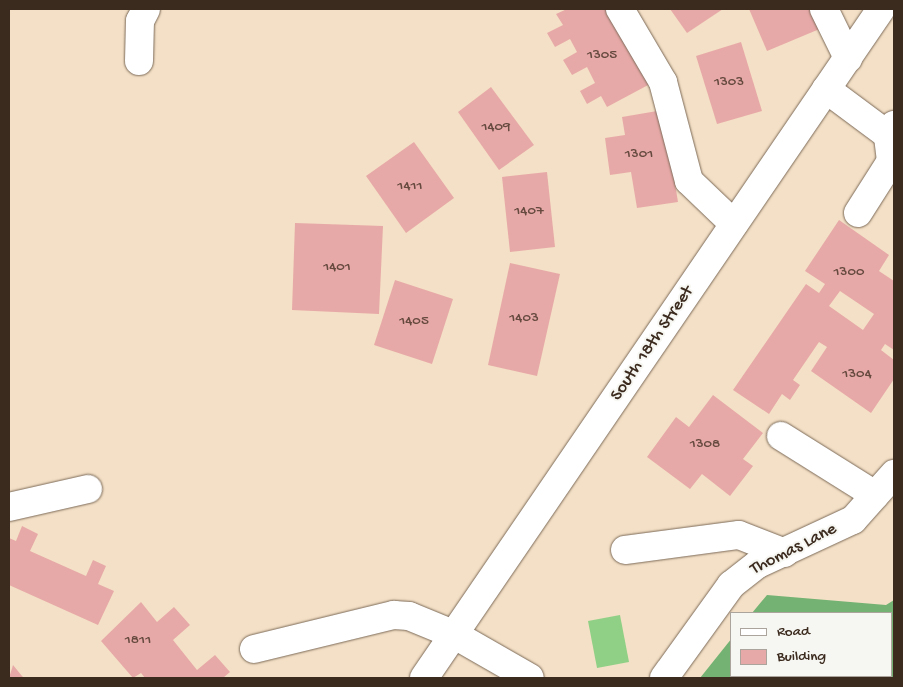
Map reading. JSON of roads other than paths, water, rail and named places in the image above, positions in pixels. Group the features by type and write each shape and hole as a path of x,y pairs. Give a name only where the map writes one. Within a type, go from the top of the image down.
{"street":[{"path":"139,61 140,21 146,9"},
{"path":"620,9 663,82 689,181 734,224"},
{"path":"824,9 848,58"},
{"name":"South 18th Street","path":"424,678 881,9"},
{"path":"826,89 891,130 891,161 858,213"},
{"path":"781,436 875,495"},
{"name":"Thomas Lane","path":"664,678 731,585 758,564 853,520 894,474"},
{"path":"9,507 88,489"},
{"path":"625,550 739,535 785,553"},
{"path":"254,649 394,615 428,622 455,635 530,678"}]}
